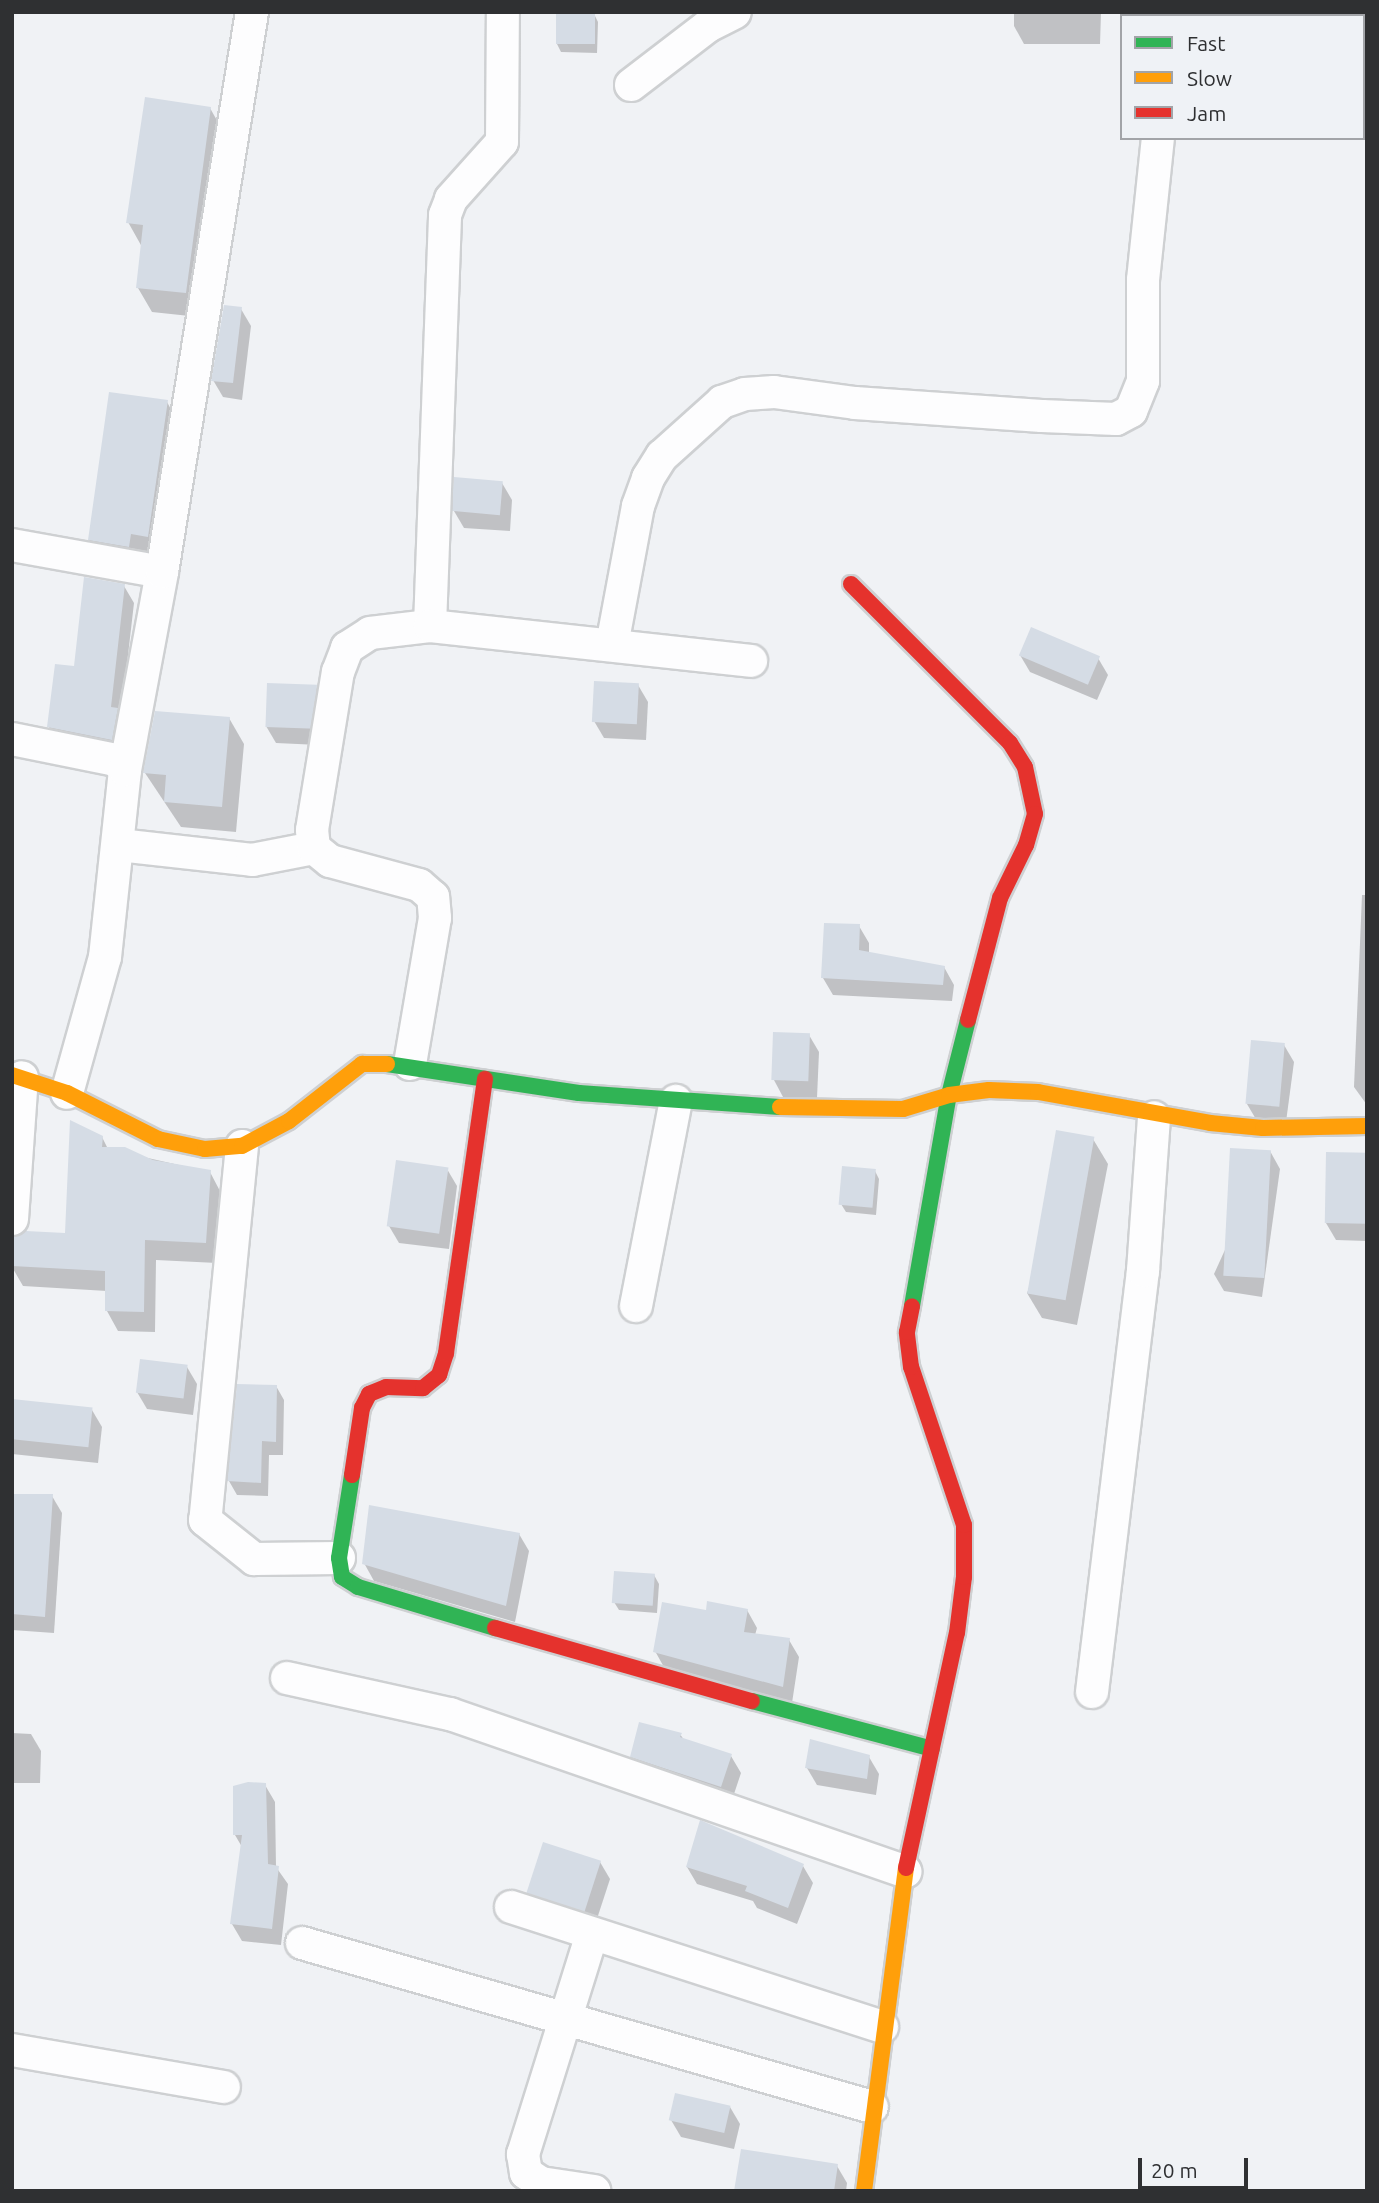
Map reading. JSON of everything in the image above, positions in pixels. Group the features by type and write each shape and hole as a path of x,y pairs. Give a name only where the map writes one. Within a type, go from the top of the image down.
{"street":[{"path":"66,1093 105,957 125,770 162,572 252,12"},
{"path":"430,626 445,215 451,199 502,142 503,12"},
{"path":"631,85 708,26 735,12"},
{"path":"612,646 638,506 648,478 662,456 722,402 746,394 774,392 855,403 1042,416 1115,419 1132,411 1143,381 1143,280 1158,140"},
{"path":"12,545 162,572"},
{"path":"851,584 1010,743 1025,767 1035,814 1026,845 1000,898 949,1095 907,1332 911,1367 954,1486 964,1525 964,1577 957,1633 905,1872 882,2027 864,2191"},
{"path":"410,1064 435,918 433,897 419,885 330,861 314,848 312,830 338,672 347,648 370,633 430,626 751,661"},
{"path":"12,740 116,760 125,770"},
{"path":"119,845 252,860 314,848"},
{"path":"12,1219 17,1076 66,1093 158,1139 205,1149 242,1146 289,1121 362,1065 410,1064 485,1079 676,1101 847,1111 903,1109 949,1095 989,1090 1038,1092 1154,1117 1263,1128 1367,1126"},
{"path":"485,1079 443,1364 439,1375 423,1388 386,1387 369,1394 362,1409 339,1558 342,1577 358,1587 640,1671 932,1749"},
{"path":"636,1306 676,1101"},
{"path":"1092,1692 1143,1271 1154,1117"},
{"path":"242,1146 205,1520 254,1559 339,1558"},
{"path":"287,1678 450,1714 905,1872"},
{"path":"511,1907 882,2027"},
{"path":"592,1934 563,2018 523,2154 526,2173 541,2183 594,2191"},
{"path":"302,1943 872,2107"},
{"path":"12,2050 224,2087"}],"building":[{"path":"556,12 595,12 595,44 556,44"},
{"path":"145,97 211,107 186,293 136,288 143,225 126,223"},
{"path":"224,305 242,307 233,383 211,381"},
{"path":"109,392 168,400 148,537 131,534 129,547 88,540"},
{"path":"454,477 503,481 500,515 451,511"},
{"path":"84,577 125,584 111,707 118,708 112,740 47,727 55,664 74,666"},
{"path":"1031,627 1100,656 1088,685 1019,656"},
{"path":"594,681 639,683 637,724 592,722"},
{"path":"267,683 317,685 315,729 265,727"},
{"path":"155,711 230,717 222,807 164,802 166,775 143,773"},
{"path":"824,923 860,924 859,950 945,966 943,985 821,978"},
{"path":"773,1032 810,1033 808,1081 771,1080"},
{"path":"1251,1040 1285,1043 1279,1107 1245,1104"},
{"path":"70,1120 103,1136 102,1147 125,1147 153,1160 211,1170 206,1243 145,1240 144,1312 105,1311 105,1271 12,1266 12,1237 26,1231 65,1233"},
{"path":"1056,1130 1094,1137 1066,1300 1027,1293"},
{"path":"1230,1148 1271,1150 1264,1278 1223,1276"},
{"path":"1326,1152 1367,1153 1366,1224 1325,1223"},
{"path":"396,1160 448,1167 439,1234 387,1226"},
{"path":"842,1166 876,1169 872,1208 839,1205"},
{"path":"140,1359 188,1365 183,1399 136,1393"},
{"path":"237,1384 277,1385 276,1442 262,1441 261,1483 227,1481"},
{"path":"12,1399 93,1407 88,1447 12,1439"},
{"path":"12,1494 53,1494 45,1617 12,1614"},
{"path":"369,1505 520,1533 506,1606 362,1564"},
{"path":"614,1571 655,1574 653,1606 612,1603"},
{"path":"707,1601 748,1609 744,1632 790,1638 783,1687 653,1652 662,1602 706,1610"},
{"path":"639,1722 682,1733 680,1737 732,1754 721,1787 630,1757"},
{"path":"810,1739 870,1755 867,1779 805,1768"},
{"path":"248,1782 266,1783 268,1864 279,1866 272,1929 230,1924 242,1835 233,1835 233,1786"},
{"path":"700,1820 804,1864 788,1908 745,1891 747,1886 686,1867"},
{"path":"543,1842 601,1861 584,1912 526,1893"},
{"path":"675,2093 731,2106 724,2133 669,2120"},
{"path":"741,2149 838,2164 834,2191 734,2191"}],"traffic: fast":[{"path":"912,1306 949,1095 968,1020"},
{"path":"387,1064 579,1093 780,1107"},
{"path":"352,1475 339,1558 342,1577 358,1587 495,1628"},
{"path":"752,1701 932,1749"}],"traffic: slow":[{"path":"12,1075 67,1093 158,1139 205,1149 242,1146 289,1121 362,1064 387,1064"},
{"path":"780,1107 903,1109 949,1095 989,1090 1038,1092 1210,1123 1263,1128 1367,1126"},
{"path":"864,2191 906,1868"}],"traffic: jam":[{"path":"851,584 1010,743 1025,767 1035,814 1026,845 1000,898 968,1020"},
{"path":"352,1475 362,1408 369,1394 386,1387 423,1388 439,1375 446,1353 485,1079"},
{"path":"906,1868 957,1633 964,1577 964,1525 911,1367 907,1332 912,1306"},
{"path":"495,1628 752,1701"}]}
